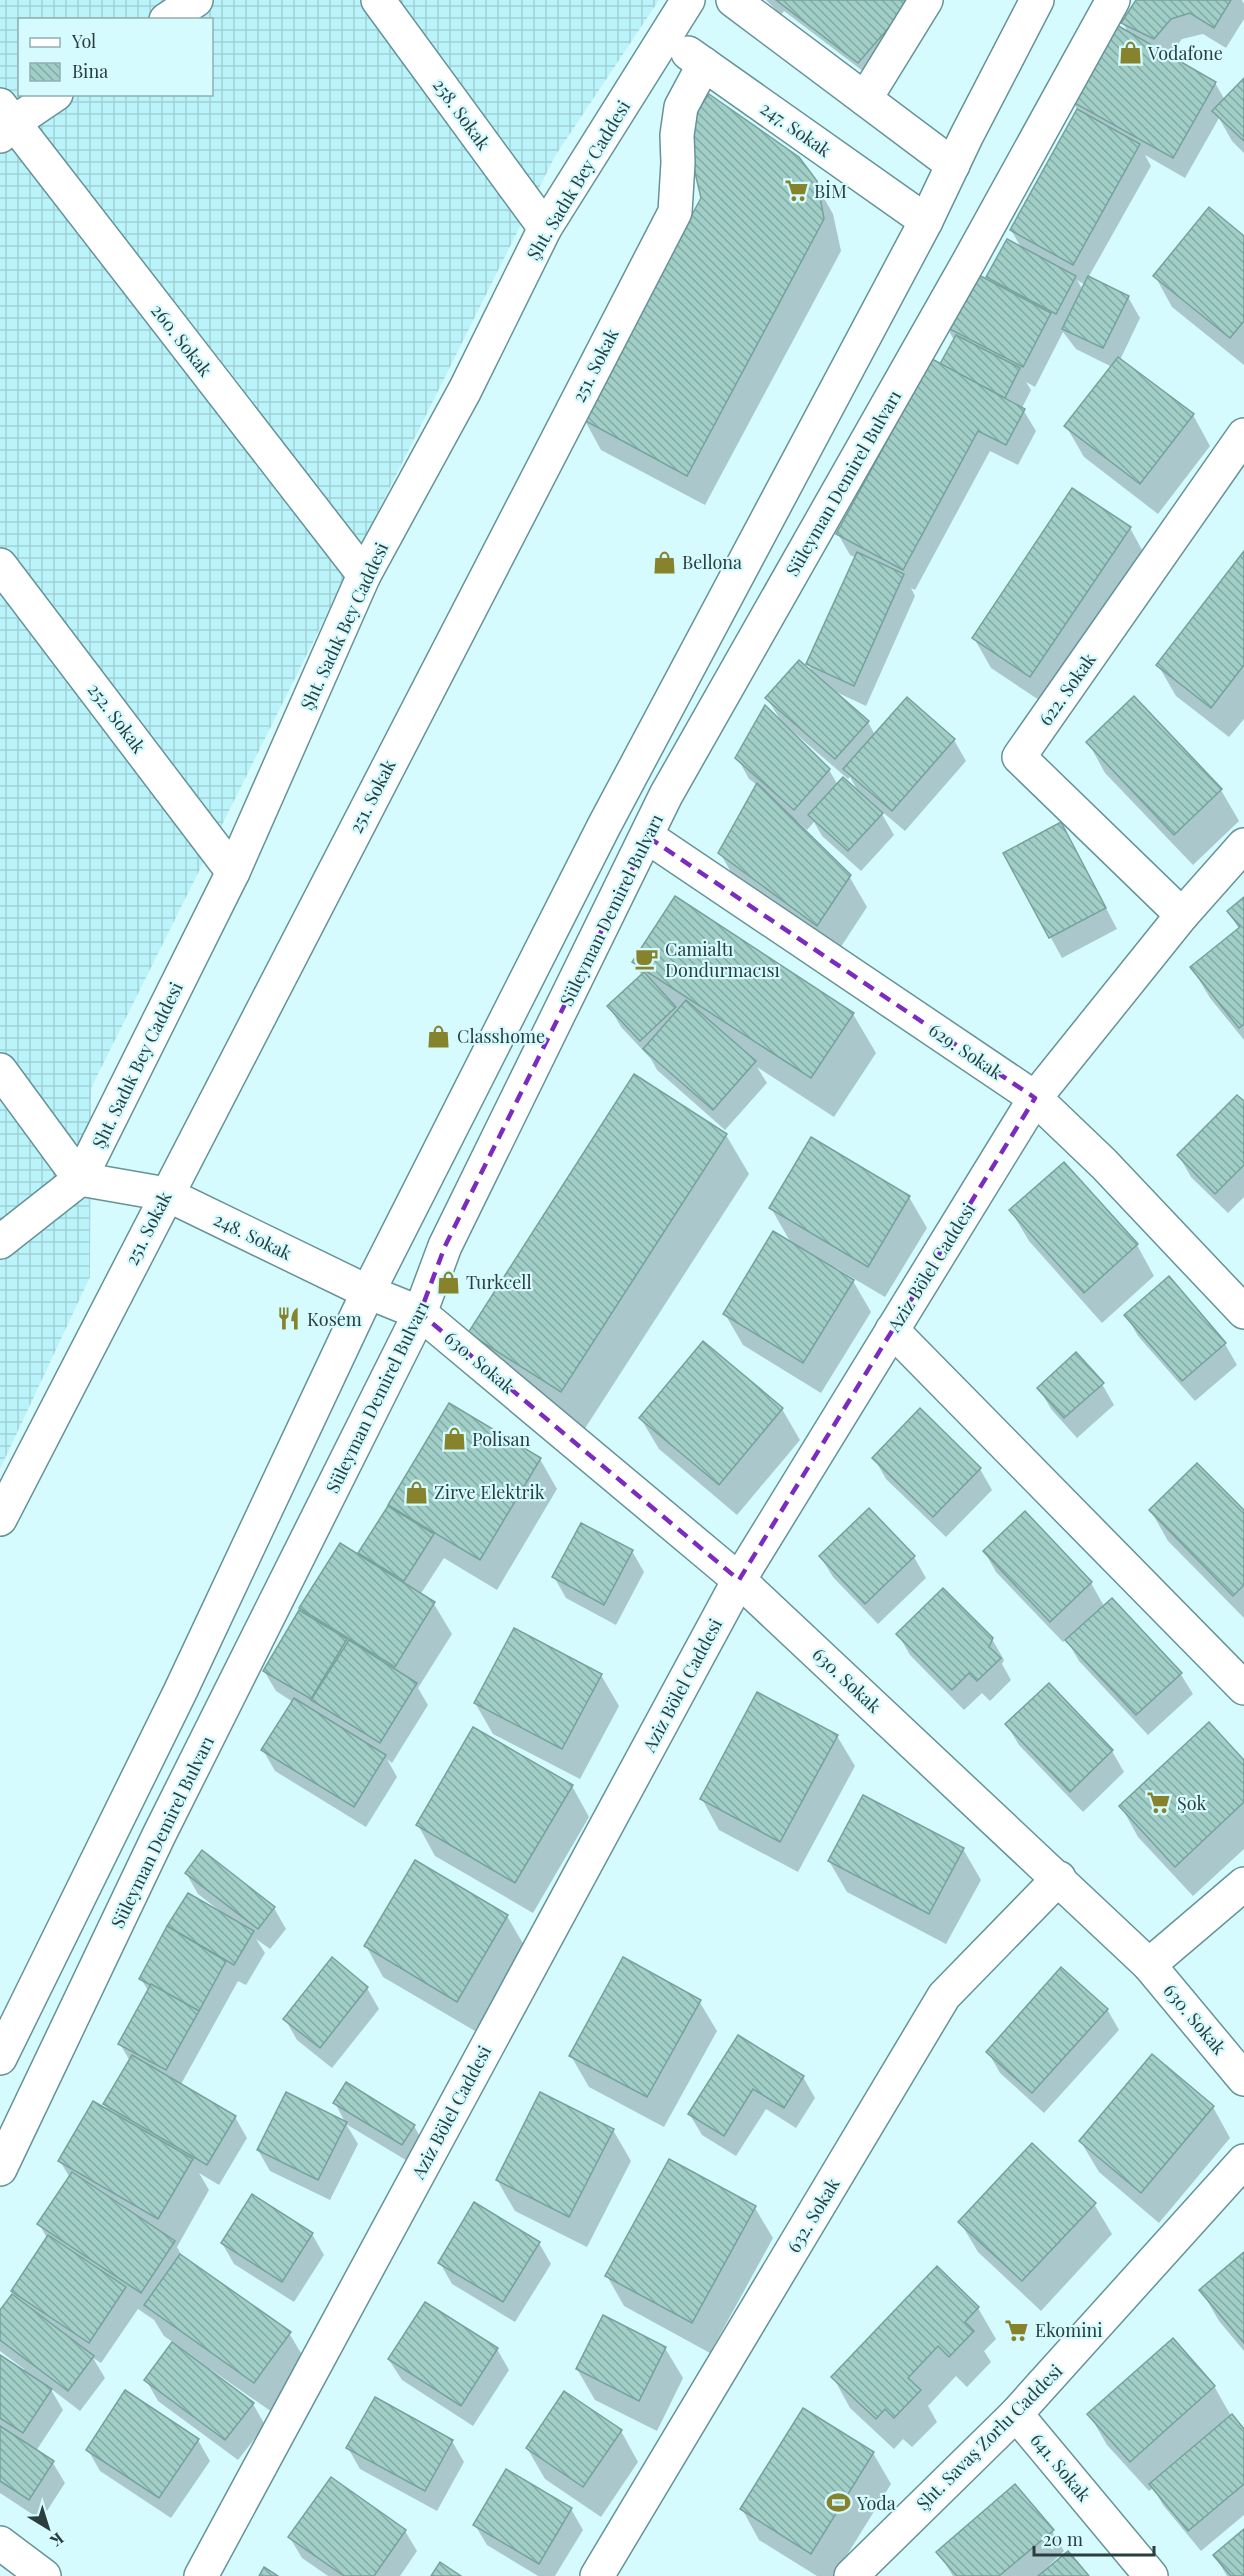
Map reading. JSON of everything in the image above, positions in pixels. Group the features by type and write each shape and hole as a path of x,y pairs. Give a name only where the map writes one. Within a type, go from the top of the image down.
{"street":[{"path":"169,18 196,0"},
{"name":"258. Sokak","path":"378,0 545,228"},
{"name":"Şht. Sadık Bey Caddesi","path":"0,1242 80,1179 233,872 364,575 465,390 545,228 688,0"},
{"path":"733,0 953,165"},
{"path":"865,99 926,0"},
{"name":"Süleyman Demirel Bulvarı","path":"0,2169 159,1835 420,1313 445,1246 648,837 666,795 958,282 1113,0"},
{"path":"0,2058 180,1692 368,1292 604,826 926,221 1027,4"},
{"name":"247. Sokak","path":"665,37 926,221"},
{"name":"251. Sokak","path":"0,1519 675,212 677,135 681,107 704,64"},
{"path":"4,122 52,96"},
{"name":"260. Sokak","path":"4,122 364,575"},
{"name":"622. Sokak","path":"1182,915 1019,757 1244,435"},
{"name":"252. Sokak","path":"0,565 233,872"},
{"name":"629. Sokak","path":"648,837 1035,1098 1104,1164 1244,1312"},
{"name":"Aziz Bölel Caddesi","path":"201,2576 740,1580 1035,1098 1182,915 1244,845"},
{"path":"0,1070 80,1179"},
{"name":"248. Sokak","path":"80,1179 166,1194 368,1292 420,1313"},
{"name":"630. Sokak","path":"420,1313 740,1580 1149,1965 1244,2079"},
{"path":"892,1330 1244,1688"},
{"name":"632. Sokak","path":"597,2576 944,1996 1059,1878"},
{"path":"1149,1965 1244,1884"},
{"name":"Şht. Savaş Zorlu Caddesi","path":"863,2571 1016,2414 1244,2161"},
{"name":"641. Sokak","path":"1016,2414 1151,2576"},
{"path":"0,2543 44,2576"}],"highlighted area":[{"path":"648,837 1035,1098 739,1580 420,1313 445,1246"}],"shaded area":[{"path":"0,0 659,0 555,156 91,1088 90,1277 0,1469"}],"building":[{"path":"776,0 913,0 858,63"},
{"path":"1136,0 1231,0 1214,28 1190,13 1171,19 1154,39 1121,23"},
{"path":"1115,24 1216,82 1173,158 1071,101"},
{"path":"1244,78 1244,141 1212,111"},
{"path":"709,94 799,157 817,181 824,219 687,476 582,419 701,198 688,142 691,119"},
{"path":"1077,109 1140,144 1073,265 1010,230"},
{"path":"1209,207 1244,236 1244,321 1230,338 1153,276"},
{"path":"1007,239 1076,276 1056,314 986,277"},
{"path":"973,272 1051,313 1023,367 944,326"},
{"path":"1088,276 1129,296 1103,348 1062,329"},
{"path":"956,335 1020,368 1005,398 940,364"},
{"path":"1118,357 1194,414 1140,484 1064,426"},
{"path":"932,359 1025,409 1006,445 978,431 903,570 836,534"},
{"path":"1072,488 1131,527 1030,677 972,638"},
{"path":"1244,551 1244,665 1211,708 1156,665"},
{"path":"857,552 904,574 854,686 806,664"},
{"path":"799,660 869,721 835,759 765,698"},
{"path":"1134,696 1222,789 1174,835 1086,742"},
{"path":"907,697 955,739 892,811 843,769"},
{"path":"765,705 830,769 794,810 735,758"},
{"path":"843,777 883,813 848,851 808,815"},
{"path":"757,783 851,875 817,926 718,853"},
{"path":"1061,822 1106,908 1049,938 1003,853"},
{"path":"675,896 854,1013 811,1078 632,962"},
{"path":"1244,897 1244,1024 1239,1028 1190,967 1240,927 1227,911"},
{"path":"644,972 676,1007 640,1041 607,1006"},
{"path":"686,1000 756,1061 713,1110 643,1049"},
{"path":"634,1074 727,1134 561,1392 468,1333"},
{"path":"1237,1095 1244,1101 1244,1165 1215,1194 1177,1155"},
{"path":"811,1137 910,1196 868,1267 769,1208"},
{"path":"1064,1162 1138,1244 1084,1293 1009,1210"},
{"path":"773,1231 854,1280 803,1363 723,1314"},
{"path":"1169,1276 1226,1343 1182,1381 1124,1315"},
{"path":"703,1341 783,1408 719,1485 639,1418"},
{"path":"1076,1352 1104,1383 1064,1418 1037,1388"},
{"path":"449,1403 541,1458 480,1560 388,1505"},
{"path":"920,1408 981,1468 933,1517 872,1458"},
{"path":"1197,1463 1244,1510 1244,1585 1233,1596 1149,1510"},
{"path":"388,1506 434,1534 404,1581 358,1553"},
{"path":"869,1508 915,1556 865,1604 819,1556"},
{"path":"1025,1511 1092,1582 1050,1622 983,1551"},
{"path":"581,1523 633,1550 604,1605 552,1577"},
{"path":"340,1543 435,1602 395,1667 299,1608"},
{"path":"943,1588 993,1638 989,1647 1001,1658 977,1681 969,1673 952,1690 896,1634"},
{"path":"1112,1598 1182,1673 1136,1715 1065,1640"},
{"path":"299,1610 347,1639 311,1699 263,1671"},
{"path":"514,1628 602,1674 562,1749 474,1703"},
{"path":"349,1640 417,1683 380,1743 311,1700"},
{"path":"1049,1683 1113,1750 1070,1792 1005,1724"},
{"path":"757,1692 838,1735 780,1842 700,1799"},
{"path":"294,1698 386,1755 354,1807 261,1750"},
{"path":"1209,1722 1244,1760 1244,1802 1175,1867 1119,1806"},
{"path":"473,1727 573,1785 515,1883 416,1825"},
{"path":"863,1795 964,1848 929,1914 828,1861"},
{"path":"202,1850 275,1907 258,1929 185,1873"},
{"path":"415,1860 508,1915 457,2002 364,1946"},
{"path":"188,1893 254,1931 234,1965 167,1926"},
{"path":"167,1926 226,1961 199,2011 139,1979"},
{"path":"332,1957 368,1987 320,2048 283,2019"},
{"path":"623,1957 701,2000 647,2097 569,2056"},
{"path":"1061,1967 1108,2009 1032,2093 986,2052"},
{"path":"151,1984 199,2011 166,2070 118,2044"},
{"path":"738,2035 804,2076 784,2108 753,2089 724,2136 688,2114"},
{"path":"1152,2054 1214,2106 1141,2193 1079,2141"},
{"path":"132,2055 236,2116 207,2165 103,2104"},
{"path":"346,2082 415,2125 402,2145 333,2103"},
{"path":"286,2092 347,2122 318,2180 257,2150"},
{"path":"540,2092 614,2129 569,2217 496,2180"},
{"path":"93,2101 193,2159 158,2219 58,2161"},
{"path":"1032,2143 1096,2203 1022,2281 958,2222"},
{"path":"669,2159 756,2206 692,2323 605,2276"},
{"path":"72,2172 175,2241 141,2293 37,2224"},
{"path":"252,2194 313,2233 282,2282 221,2243"},
{"path":"474,2202 540,2242 503,2302 438,2263"},
{"path":"48,2235 126,2287 89,2343 11,2291"},
{"path":"1244,2252 1244,2343 1199,2290"},
{"path":"180,2254 291,2332 254,2383 144,2305"},
{"path":"937,2266 979,2307 965,2322 974,2331 949,2357 938,2346 908,2378 921,2390 894,2418 885,2409 876,2419 831,2377"},
{"path":"12,2294 94,2356 68,2391 0,2340 0,2310"},
{"path":"425,2302 498,2348 461,2406 388,2359"},
{"path":"603,2315 666,2347 639,2401 576,2369"},
{"path":"1173,2338 1215,2386 1130,2462 1087,2414"},
{"path":"172,2342 254,2403 225,2440 144,2380"},
{"path":"0,2355 52,2389 23,2433 0,2418"},
{"path":"125,2390 199,2439 159,2498 86,2450"},
{"path":"564,2391 622,2430 583,2487 526,2448"},
{"path":"375,2397 453,2440 425,2491 346,2448"},
{"path":"803,2408 874,2452 811,2554 740,2509"},
{"path":"1232,2414 1244,2429 1244,2484 1188,2531 1149,2484"},
{"path":"0,2426 54,2461 29,2500 0,2481"},
{"path":"506,2469 572,2508 539,2564 473,2525"},
{"path":"331,2477 406,2530 374,2576 344,2576 288,2537"},
{"path":"1015,2484 1054,2530 999,2576 957,2576 936,2552"},
{"path":"1244,2529 1244,2576 1231,2576 1213,2555"},
{"path":"1068,2551 1089,2576 1038,2576"},
{"path":"440,2562 461,2576 431,2576"},
{"path":"264,2567 278,2576 259,2576"}],"place":[{"name":"Vodafone","path":"1130,53"},
{"name":"BİM","path":"796,191"},
{"name":"Bellona","path":"664,562"},
{"name":"Camialtı Dondurmacısı","path":"647,959"},
{"name":"Classhome","path":"439,1036"},
{"name":"Turkcell","path":"448,1282"},
{"name":"Kosem","path":"289,1319"},
{"name":"Polisan","path":"454,1439"},
{"name":"Zirve Elektrik","path":"416,1492"},
{"name":"Şok","path":"1159,1803"},
{"name":"Ekomini","path":"1017,2330"},
{"name":"Yoda","path":"839,2503"}]}
